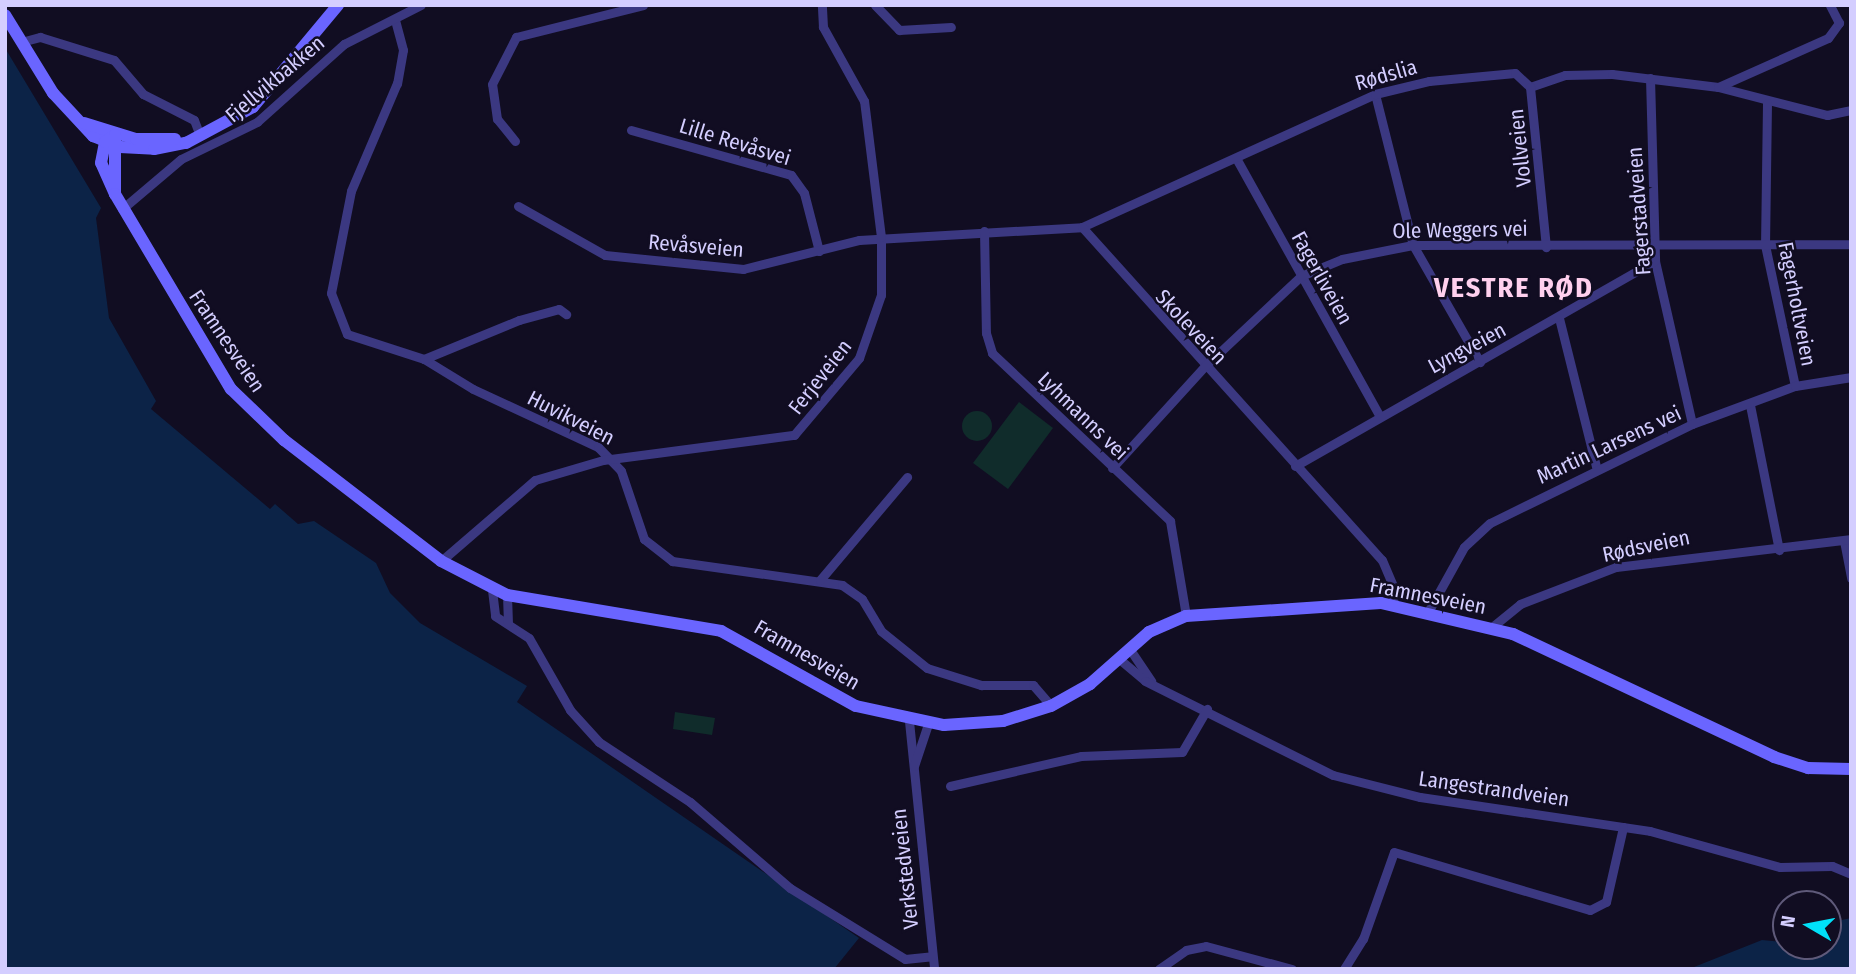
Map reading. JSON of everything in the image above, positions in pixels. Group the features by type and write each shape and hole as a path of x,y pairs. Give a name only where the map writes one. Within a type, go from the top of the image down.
{"main road":[{"path":"5,15 77,120 113,142 200,136 269,92 338,5"},
{"name":"Framnesveien","path":"113,142 101,173 219,372 250,410 441,561 492,590 507,595 721,631 828,692 909,721 929,724 1003,721 1051,706 1129,649 1186,616 1317,603 1393,605 1492,627 1562,653 1774,757 1808,768 1851,769"}],"street":[{"name":"Fjellvikbakken","path":"122,209 181,159 257,122 344,44 421,5"},
{"path":"515,141 497,119 492,84 516,37 643,5"},
{"name":"Ferjeveien","path":"441,561 535,480 614,459 773,440 804,429 867,344 881,295 881,237 864,101 823,27 822,5"},
{"path":"875,5 899,30 951,27"},
{"path":"1718,87 1828,38 1839,23 1830,5"},
{"name":"Huvikveien","path":"395,20 403,50 397,83 351,191 332,308 347,334 424,359 614,459 644,539 673,561 820,580 856,592 881,631 927,668 981,685 1033,685 1051,706"},
{"path":"21,42 40,37 114,60 143,93 194,120 200,136"},
{"name":"Rødslia","path":"1082,227 1375,94 1493,74 1515,73 1530,87"},
{"path":"1530,87 1582,74 1650,78 1718,87 1767,103 1827,116 1851,110"},
{"name":"Fagerstadveien","path":"1650,78 1655,261 1692,424"},
{"name":"Vollveien","path":"1530,87 1546,247"},
{"path":"1375,94 1413,245 1480,362"},
{"name":"Fagerholtveien","path":"1767,103 1765,245 1795,386"},
{"name":"Lille Revåsvei","path":"631,130 792,175 804,193 819,251"},
{"name":"Fagerliveien","path":"1236,158 1379,415"},
{"name":"Revåsveien","path":"518,206 594,251 621,257 743,269 881,237"},
{"path":"881,237 1082,227"},
{"name":"Skoleveien","path":"1082,227 1203,367 1382,560 1394,588 1393,605"},
{"name":"Lyhmanns vei","path":"984,231 986,333 992,353 1174,527 1186,616"},
{"name":"Ole Weggers vei","path":"1112,468 1203,367 1301,276 1374,250 1413,245 1654,248 1851,244"},
{"name":"Lyngveien","path":"1295,466 1379,415 1480,362 1655,261"},
{"path":"424,359 519,320 559,309 566,314"},
{"path":"1559,317 1596,466"},
{"name":"Martin Larsens vei","path":"1428,612 1476,533 1596,466 1692,424 1750,405 1795,386 1851,377"},
{"path":"1750,405 1779,551"},
{"path":"820,580 907,477"},
{"path":"1847,540 1851,578"},
{"name":"Rødsveien","path":"1492,627 1520,604 1616,567 1706,552 1779,551 1847,540"},
{"path":"492,590 495,616 529,638 570,709 599,742 690,802 790,888 905,959 932,956"},
{"path":"507,595 508,623"},
{"name":"Langestrandveien","path":"1129,649 1151,681"},
{"name":"Langestrandveien","path":"1118,658 1151,681 1207,709 1307,766 1374,787 1623,827 1780,867 1832,866 1851,874"},
{"path":"950,786 1081,756 1182,752 1207,709"},
{"name":"Verkstedveien","path":"909,721 934,969"},
{"name":"Verkstedveien","path":"914,766 929,724"},
{"path":"1343,969 1363,939 1394,852 1590,910 1606,902 1623,827"},
{"path":"1159,969 1186,950 1206,946 1292,969"}],"green space":[{"path":"1019,402 1053,428 1008,489 973,463"},
{"path":"977,411 983,412 991,420 991,432 983,440 977,441 971,440 963,432 962,426 963,420 971,412"},
{"path":"675,712 715,718 712,735 673,729"}],"water":[{"path":"5,48 101,208 96,218 109,318 156,401 151,409 270,509 275,504 298,524 314,521 376,563 390,593 420,623 527,686 517,702 859,938 834,969 5,969"},
{"path":"1851,918 1851,969 1689,969 1762,940 1772,941 1772,960 1842,960 1842,920"}],"district":[{"name":"VESTRE RØD","path":"1514,288"}]}
